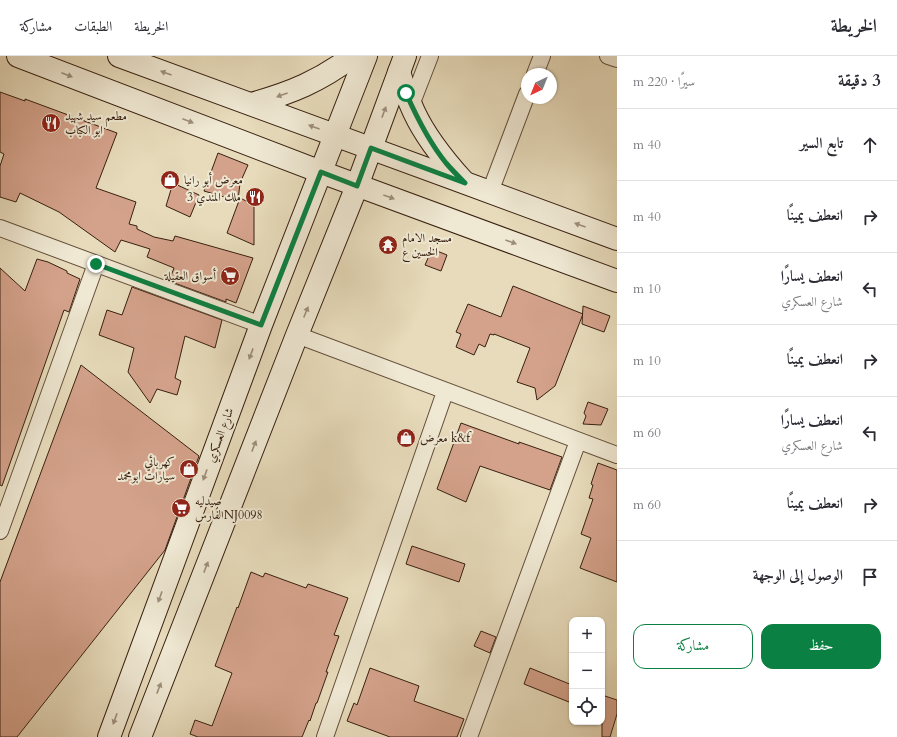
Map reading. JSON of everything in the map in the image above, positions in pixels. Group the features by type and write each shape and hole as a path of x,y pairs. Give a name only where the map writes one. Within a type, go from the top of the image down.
{"main road":[{"path":"18,56 357,186 617,281"},
{"path":"119,56 336,134 617,239"},
{"path":"251,104 298,89 332,64 353,56"},
{"name":"شارع العسكري","path":"109,737 261,325 366,56"},
{"path":"402,64 411,105 415,114 429,139 446,162 465,183"},
{"path":"140,737 357,186 402,64"}],"street":[{"path":"411,105 430,56"},
{"path":"537,68 542,56"},
{"path":"608,56 617,59"},
{"path":"490,192 523,104"},
{"path":"0,228 261,325"},
{"path":"0,531 96,264"},
{"path":"297,336 617,455"},
{"path":"325,737 445,392"},
{"path":"469,737 578,441"}],"building":[{"path":"0,92 25,101 25,99 117,133 96,188 136,202 129,224 137,226 137,229 154,237 173,241 175,236 253,258 236,303 226,299 226,302 169,281 174,268 147,257 150,249 121,240 115,252 59,212 20,193 16,202 0,197 0,166 4,154 0,152"},
{"path":"218,153 248,165 240,183 238,201 204,191"},
{"path":"173,183 199,195 190,217 166,206"},
{"path":"240,198 254,205 254,245 227,233"},
{"path":"432,249 447,255 441,271 425,265"},
{"path":"37,259 48,262 80,279 69,312 64,310 2,486 0,485 0,268 25,291"},
{"path":"513,286 583,314 555,386 537,400 535,388 517,382 530,348 494,334 490,334 485,347 479,344 474,355 456,347 461,334 456,332 468,304 501,317"},
{"path":"132,287 222,320 215,348 185,336 175,378 181,381 177,395 157,389 150,403 128,372 134,348 99,335 107,310 122,315"},
{"path":"583,306 610,316 604,332 582,324"},
{"path":"81,365 199,456 165,550 17,737 0,737 0,582"},
{"path":"588,402 608,409 601,425 583,424 586,416 584,413"},
{"path":"461,423 519,444 519,442 562,457 550,490 480,466 466,502 437,489"},
{"path":"598,463 617,470 617,582 580,568 591,538 581,534 593,499 589,498 593,485 591,484"},
{"path":"412,546 465,564 459,582 406,564"},
{"path":"251,572 263,577 265,573 306,588 308,584 348,598 334,635 339,636 326,672 328,672 310,721 309,720 302,737 198,737 190,734 195,720 212,726 232,673 215,666"},
{"path":"481,631 496,637 490,653 474,646"},
{"path":"370,668 419,686 414,701 464,719 457,737 390,737 347,721 354,703 357,705"},
{"path":"530,668 569,684 569,702 524,684"},
{"path":"605,696 617,700 617,714 610,737 602,737 602,725 605,725"}],"place":[{"name":"مطعم سيد شهيد ابو الكباب","path":"51,123"},
{"name":"معرض أبو رانيا","path":"170,180"},
{"name":"ملك المندي 3","path":"255,197"},
{"name":"مسجد الامام الحسين ع","path":"388,245"},
{"name":"أسواق العقيلة","path":"230,276"},
{"name":"معرض k&f","path":"406,438"},
{"name":"كهربائي سيارات ابومحمد","path":"189,469"},
{"name":"صيدليه الفارسNJ0098","path":"181,508"}],"route":[{"path":"96,264 261,325 321,172 357,186 371,148 465,183 446,162 429,139 415,114 406,93"}]}
